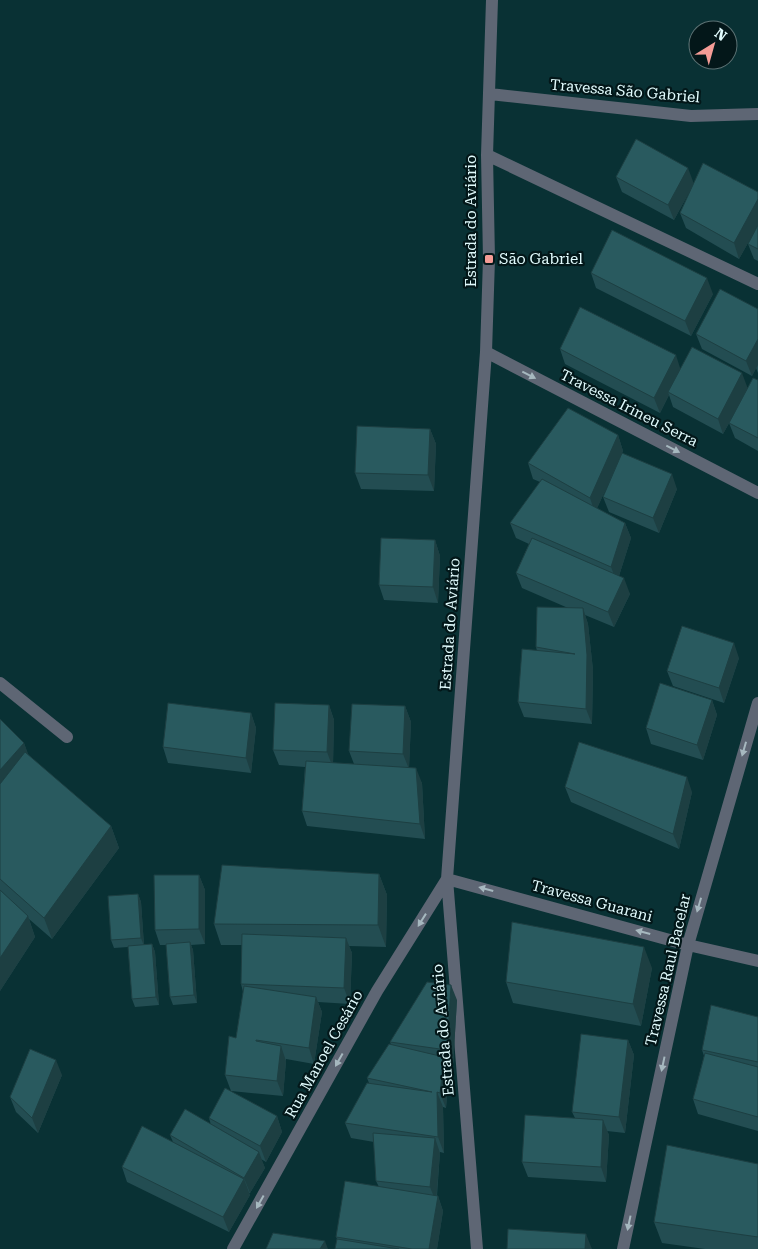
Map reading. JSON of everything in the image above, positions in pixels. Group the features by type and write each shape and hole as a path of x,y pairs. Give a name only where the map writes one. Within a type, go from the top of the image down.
{"street":[{"name":"Estrada do Aviário","path":"477,1249 448,878 486,352 489,260 487,155 492,0"},
{"name":"Travessa São Gabriel","path":"490,94 692,116 758,114"},
{"path":"487,155 758,284"},
{"name":"Travessa Irineu Serra","path":"486,352 758,493"},
{"path":"0,683 67,737"},
{"name":"Travessa Raul Bacelar","path":"624,1249 688,945 758,703"},
{"name":"Travessa Guarani","path":"448,878 688,945 758,961"},
{"name":"Rua Manoel Cesário","path":"234,1249 377,991 448,878"}],"building":[{"path":"636,139 688,168 668,205 616,177"},
{"path":"703,163 758,192 758,199 734,243 680,213"},
{"path":"758,225 758,249 748,244"},
{"path":"612,230 707,278 685,321 591,273"},
{"path":"720,289 758,309 758,339 746,361 696,334"},
{"path":"580,307 676,355 654,398 560,349"},
{"path":"692,347 742,373 718,419 668,392"},
{"path":"753,378 758,380 758,438 729,423"},
{"path":"568,408 618,435 590,498 528,463"},
{"path":"357,426 430,429 428,475 355,473"},
{"path":"622,453 672,474 653,518 603,497"},
{"path":"542,479 625,523 611,567 510,523"},
{"path":"381,538 435,540 433,587 379,585"},
{"path":"532,538 624,578 608,612 516,573"},
{"path":"537,607 583,608 587,655 586,709 518,702 522,649 575,654 536,647"},
{"path":"682,626 734,643 719,688 667,671"},
{"path":"660,683 712,700 697,745 646,728"},
{"path":"168,703 251,713 246,758 163,747"},
{"path":"275,703 329,705 327,752 273,750"},
{"path":"352,704 405,706 403,754 349,751"},
{"path":"0,719 24,743 0,770"},
{"path":"579,742 687,777 673,834 565,787"},
{"path":"25,752 111,826 44,918 0,879 0,784"},
{"path":"306,761 416,768 420,824 302,811"},
{"path":"222,865 379,874 378,925 214,924"},
{"path":"154,875 199,875 199,929 155,930"},
{"path":"0,890 28,916 0,958"},
{"path":"138,894 141,938 111,940 108,896"},
{"path":"512,922 644,947 633,1004 506,982"},
{"path":"242,934 346,938 344,988 241,984"},
{"path":"190,942 194,995 170,997 166,944"},
{"path":"152,944 156,997 132,999 128,946"},
{"path":"427,982 451,985 447,1050 390,1042"},
{"path":"244,986 316,997 309,1048 256,1040 281,1046 277,1081 225,1075 229,1036 236,1038"},
{"path":"711,1005 758,1017 758,1062 702,1050"},
{"path":"581,1034 628,1040 619,1117 572,1112"},
{"path":"389,1044 444,1057 440,1093 437,1092 438,1137 345,1123 367,1083 432,1092 367,1078"},
{"path":"30,1049 56,1060 32,1118 10,1097"},
{"path":"705,1053 758,1067 758,1117 693,1099"},
{"path":"225,1088 277,1116 260,1146 209,1118"},
{"path":"185,1109 259,1152 244,1178 170,1135"},
{"path":"525,1115 603,1120 601,1167 522,1162"},
{"path":"142,1126 244,1179 223,1217 122,1167"},
{"path":"373,1133 435,1138 430,1187 376,1181"},
{"path":"667,1145 758,1164 758,1237 654,1222"},
{"path":"345,1181 438,1196 429,1249 412,1249 336,1237"},
{"path":"508,1229 586,1234 585,1249 507,1249"},
{"path":"273,1233 325,1241 320,1249 266,1249"},
{"path":"337,1239 399,1249 335,1249"}],"place":[{"name":"São Gabriel","path":"489,259"}]}
